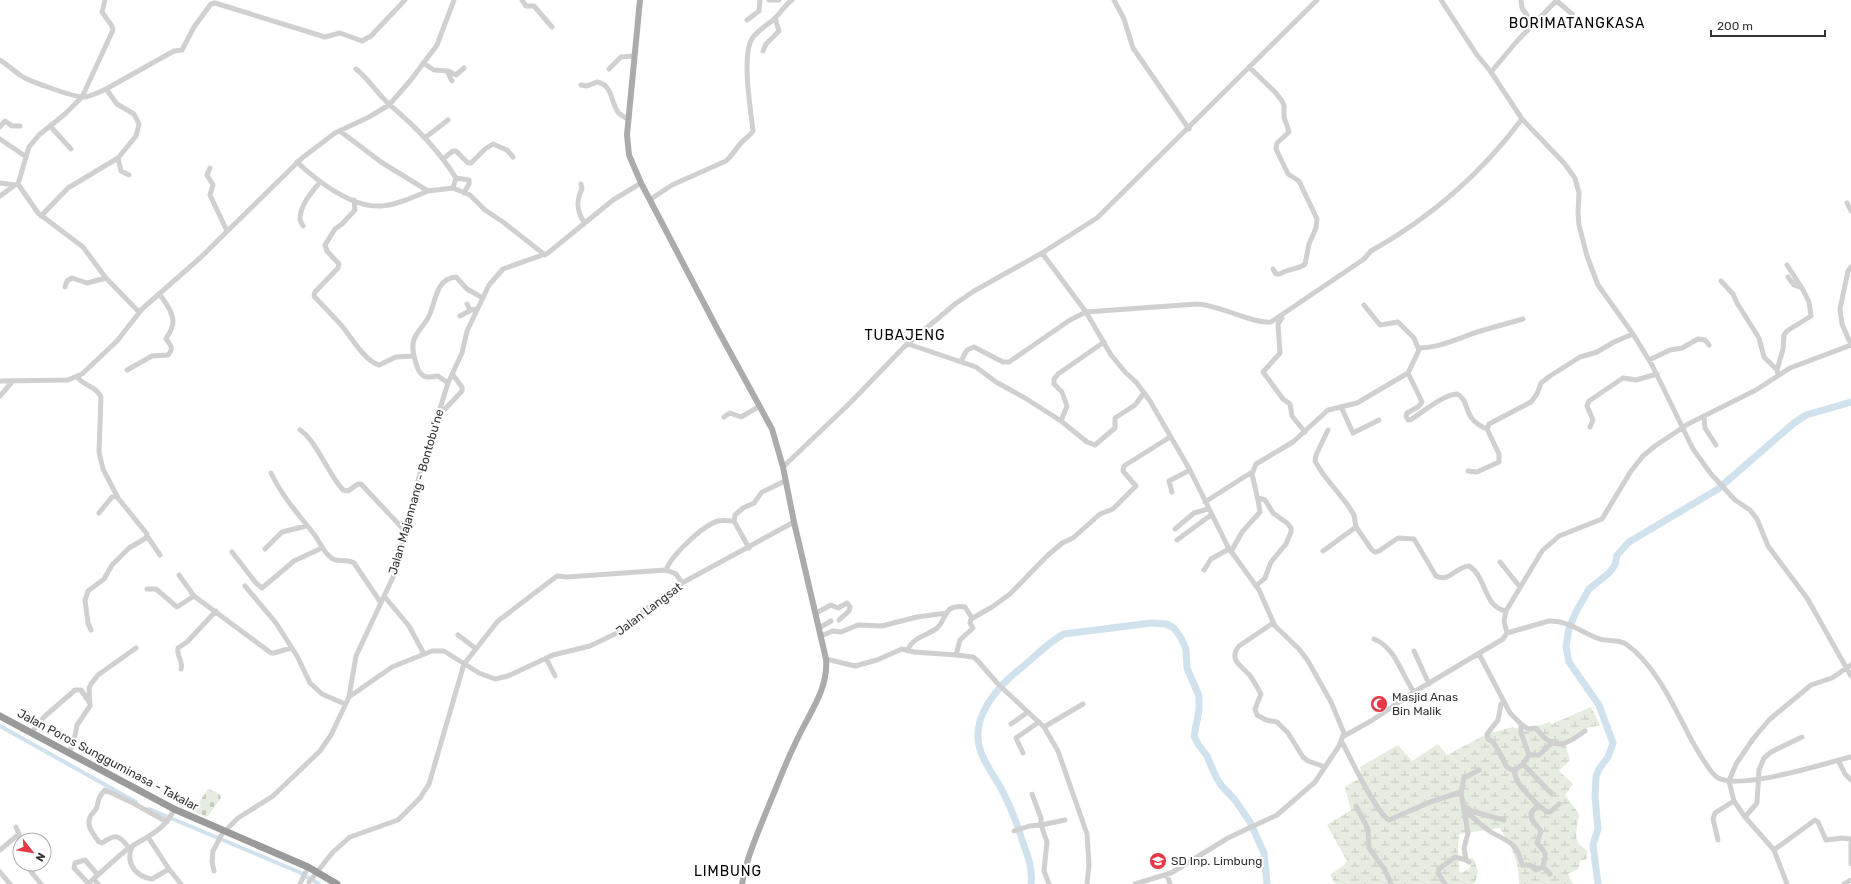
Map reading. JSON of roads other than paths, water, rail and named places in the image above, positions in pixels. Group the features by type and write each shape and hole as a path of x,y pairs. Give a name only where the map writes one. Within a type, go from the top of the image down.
{"highway":[{"name":"Jalan Poros Sungguminasa - Takalar","path":"0,716 173,811 224,832 335,883"}],"main road":[{"path":"640,0 626,141 628,152 641,183 651,199 719,332 772,429 783,467 794,522 826,659 827,672 824,685 794,744 754,841 745,867 742,884"}],"street":[{"path":"0,196 16,184 25,156 35,139 74,107 82,97 113,30 103,13 105,0"},
{"path":"0,60 9,65 24,78 82,97 106,89 174,51 182,50 195,25 212,3 325,37 340,33 362,41 371,36 405,0"},
{"path":"0,381 68,380 85,372 117,341 139,312 160,295 297,162 328,137 369,117 389,105 436,45 454,0"},
{"path":"522,0 526,6 534,6 552,27"},
{"path":"747,20 759,11 760,0"},
{"path":"769,0 781,0 784,2 784,6"},
{"path":"651,199 672,185 726,161 741,142 752,133 747,67 749,45 754,36 775,18 784,6 792,0"},
{"path":"1114,0 1124,19 1133,48 1189,128"},
{"path":"783,467 850,404 908,344 964,297 1098,218 1317,0"},
{"path":"1441,0 1522,119 1564,163 1575,178 1579,193 1579,225 1590,266 1600,288 1633,334 1649,360 1682,428 1703,465 1728,492 1750,510 1756,519 1768,546 1804,593 1849,667 1851,676"},
{"path":"1521,0 1522,8 1533,24"},
{"path":"1491,72 1533,24 1557,0 1572,14"},
{"path":"763,51 766,44 779,31 779,26 775,18"},
{"path":"609,69 614,62 621,57 634,56"},
{"path":"423,63 434,70 447,71 456,75 464,68"},
{"path":"1249,67 1275,92 1284,105 1284,117 1290,130 1288,134 1277,143 1276,149 1288,174 1300,183 1318,219 1309,244 1307,261 1304,266 1288,269 1280,274 1276,274 1272,269"},
{"path":"356,69 367,79 389,105 426,137 444,158 456,178 453,188"},
{"path":"447,71 452,81"},
{"path":"581,85 587,86 597,82 604,85 610,91 618,113 628,119"},
{"path":"41,216 68,188 118,158 136,136 139,124 134,114 117,104 106,89"},
{"path":"0,127 3,119 12,126 20,126"},
{"path":"961,361 969,349 974,347 1003,362 1009,362 1070,320 1086,312 1197,304 1208,305 1270,323 1364,259 1371,251 1452,196 1492,157 1522,119"},
{"path":"426,137 448,120"},
{"path":"50,126 71,149"},
{"path":"340,131 381,162 428,191"},
{"path":"0,139 25,156"},
{"path":"444,158 453,151 456,151 468,163 471,163 485,149 493,144 507,150 513,157"},
{"path":"118,158 121,171 129,175"},
{"path":"297,162 320,182 339,194 364,204 379,207 394,204 428,191 453,188 470,195 485,210 545,255"},
{"path":"210,168 207,176 213,185 211,198 227,231"},
{"path":"456,178 469,180 469,184 464,193"},
{"path":"303,226 300,220 301,212 310,195 320,182"},
{"path":"0,183 16,184"},
{"name":"Jalan Majannang - Bontobu'ne","path":"214,871 212,858 213,851 224,832 238,818 269,800 320,751 332,735 349,697 356,656 394,575 421,469 448,383 462,353 467,331 477,309 494,279 500,271 545,255 613,200 641,183"},
{"path":"16,184 41,216 84,246 106,278 139,312"},
{"path":"581,184 582,189 577,198 579,213 584,222"},
{"path":"354,200 355,210 335,229 326,245 327,250 339,263 338,268 315,292 314,296 355,344 376,364 381,364 396,357 414,356"},
{"path":"1847,204 1851,211"},
{"path":"1042,252 1086,312 1121,367 1136,382 1157,412 1190,470 1230,551 1256,586 1273,623 1299,649 1308,662 1331,702 1343,730 1344,736 1342,742 1315,782 1277,815 1228,838 1183,867 1167,874 1135,884"},
{"path":"1777,373 1784,349 1785,333 1811,316 1809,302 1787,265"},
{"path":"1507,633 1504,621 1506,611 1532,565 1544,548 1562,534 1602,519 1631,471 1643,456 1682,428 1756,390 1777,373 1851,345 1842,324 1840,307 1848,271 1851,267"},
{"path":"448,383 438,376 427,378 422,375 414,356 414,338 429,316 433,300 442,284 448,279 456,277 467,289 483,298"},
{"path":"1788,277 1794,285 1802,288"},
{"path":"65,287 67,281 72,278 87,282 106,278"},
{"path":"1721,281 1733,294 1759,338 1764,357 1777,373"},
{"path":"127,370 152,356 168,355 172,349 172,346 166,339 173,326 172,317 170,310 160,295"},
{"path":"467,304 470,310"},
{"path":"1205,502 1252,472 1256,464 1286,447 1305,432 1324,413 1357,403 1408,373 1418,348 1414,338 1400,323 1397,322 1380,325 1364,305"},
{"path":"460,316 470,310 477,309"},
{"path":"1288,310 1289,314 1280,320 1278,324 1280,354 1263,372 1283,399 1290,404 1292,416 1305,432"},
{"path":"1418,348 1430,348 1446,344 1484,330 1523,320"},
{"path":"1486,429 1487,426 1495,420 1531,402 1537,394 1541,383 1550,376 1580,357 1597,352 1614,342 1633,334"},
{"path":"1649,360 1670,350 1682,348 1698,339 1704,340 1709,345"},
{"path":"1061,420 1067,406 1062,392 1054,384 1054,379 1060,372 1104,342"},
{"path":"908,344 918,349 961,361 980,370 996,382 1061,420 1082,439 1096,445 1115,428 1115,417 1134,405 1144,393"},
{"path":"1408,373 1422,402 1418,407 1406,413 1408,420 1440,400 1454,394 1458,394 1463,398 1471,419 1477,425 1486,429 1499,454 1499,462 1477,472 1468,471"},
{"path":"1590,427 1593,420 1587,406 1589,401 1624,378 1636,380 1657,374"},
{"path":"438,414 446,408 462,391 462,387 453,375"},
{"path":"77,377 84,384 95,388 101,397 99,452 103,469 117,496 147,532 147,536 160,555"},
{"path":"0,396 12,382"},
{"path":"724,418 730,413 740,417 743,416 760,406"},
{"path":"1341,407 1352,432 1379,420"},
{"path":"1704,417 1704,428 1716,445"},
{"path":"300,430 309,436 330,472 343,490 348,491 358,484 361,484 406,532"},
{"path":"1328,430 1316,455 1315,461 1354,515 1356,527 1369,546 1375,552 1379,551 1396,538 1402,537 1414,539 1421,547 1433,572 1440,578 1451,576 1466,566 1471,568 1480,580 1493,604 1498,609 1506,611"},
{"path":"972,618 992,607 1010,594 1046,557 1062,543 1073,538 1100,514 1113,509 1136,486 1123,471 1124,466 1170,437"},
{"path":"1172,492 1169,481 1190,470"},
{"path":"1204,570 1211,558 1230,551 1242,532 1258,515 1260,509 1252,472"},
{"path":"271,473 282,494 316,537 322,548 334,559 347,560 354,563 380,603"},
{"path":"749,548 734,521 735,515 743,508 754,503 762,492 785,481"},
{"path":"99,513 112,497 117,496"},
{"path":"1256,586 1265,578 1271,562 1286,544 1291,532 1291,528 1287,523 1272,513 1265,500 1258,498"},
{"path":"1175,529 1194,513 1208,509"},
{"path":"1177,540 1211,515"},
{"path":"666,570 684,546 702,529 718,520 734,521"},
{"name":"Jalan Langsat","path":"349,697 392,667 424,654 444,651 479,673 495,679 508,676 546,658 563,652 585,648 615,635 682,583 749,548 794,522"},
{"path":"265,549 282,532 306,526"},
{"path":"1323,551 1356,527"},
{"path":"91,630 88,623 85,600 88,591 104,579 112,565 129,548 147,536"},
{"path":"232,552 256,583 262,588 296,560 322,548"},
{"path":"1500,562 1520,587"},
{"path":"307,869 302,880 310,882 336,849 350,836 398,820 425,792 464,664 475,648 498,621 554,577 666,570 676,574 682,583"},
{"path":"179,575 194,596 271,653 274,654 291,648"},
{"path":"245,586 273,618 310,683 322,694 345,704"},
{"path":"147,589 156,589 177,607 194,596"},
{"path":"384,596 409,626 424,654"},
{"path":"816,613 831,606 837,608 847,603 850,610 839,620"},
{"path":"908,651 909,647 914,642 939,626 952,608 963,607 968,609 972,618 970,622 973,628 959,642 956,655"},
{"path":"181,669 182,665 178,655 178,648 187,642 216,611"},
{"path":"821,636 833,631 841,632 858,625 882,626 917,617 947,613"},
{"path":"819,628 831,621"},
{"path":"1344,736 1371,721 1414,692 1500,641 1507,633 1549,621 1567,624 1599,639 1623,642 1644,660 1658,680 1703,760 1716,777 1739,782 1759,779 1851,757"},
{"path":"1273,623 1239,646 1235,652 1235,658 1239,666 1250,676 1261,694 1255,709 1257,715 1266,720 1277,722 1288,733 1303,757 1308,761 1325,767"},
{"path":"458,635 475,648"},
{"path":"1374,639 1390,650 1414,692"},
{"path":"68,753 74,740 77,725 84,717 90,704 89,688 94,680 136,648"},
{"path":"826,659 855,666 877,660 898,650 975,658 998,684 1039,722 1061,758 1087,834 1089,865 1087,884"},
{"path":"1414,652 1429,684"},
{"path":"1479,654 1510,713 1521,724 1528,729 1535,728 1552,743 1563,745 1585,731"},
{"path":"546,658 555,676"},
{"path":"1787,884 1774,850 1734,801 1729,781 1736,764 1757,733 1769,720 1811,685 1832,678 1849,667"},
{"path":"31,733 44,717 75,690 81,690 90,704"},
{"path":"1504,702 1501,704 1498,720 1487,734 1488,739 1498,748 1507,767 1514,771 1519,784 1538,805 1546,812 1550,812 1560,804"},
{"path":"1044,728 1083,704"},
{"path":"1011,724 1028,712"},
{"path":"1023,753 1016,738 1039,722"},
{"path":"1521,724 1522,733 1529,755"},
{"path":"1746,817 1757,803 1760,765 1767,755 1802,737"},
{"path":"1342,742 1372,797 1388,819 1394,818 1430,802 1461,792"},
{"path":"1529,755 1539,755 1552,743"},
{"path":"1514,771 1523,764 1529,755"},
{"path":"1838,760 1845,774 1851,780"},
{"path":"1523,764 1551,793"},
{"path":"1445,884 1438,873 1439,869 1454,857 1468,861 1464,848 1468,833 1465,808 1461,792 1464,778 1479,770"},
{"path":"131,847 122,838 115,836 109,837 102,843 99,842 91,830 89,825 90,818 97,808 97,801 105,790 167,821"},
{"path":"1032,794 1047,842 1044,871 1049,884"},
{"path":"1718,840 1713,817 1716,812 1734,801"},
{"path":"1538,805 1531,813 1532,820 1541,831 1541,834 1536,842 1546,856 1543,867"},
{"path":"1356,806 1368,829 1369,848 1383,868 1391,884"},
{"path":"1465,808 1504,820"},
{"path":"1465,808 1474,819 1488,830 1510,842 1515,848 1522,865 1530,865 1536,870 1543,867"},
{"path":"98,875 85,860 75,863 74,868 88,884 131,847 148,837 167,821 173,811"},
{"path":"1015,831 1041,824 1066,820"},
{"path":"1774,850 1815,820 1818,822 1826,840 1842,838 1851,839"},
{"path":"16,826 18,832"},
{"path":"148,837 179,883"},
{"path":"0,850 12,842"},
{"path":"1851,844 1851,864"},
{"path":"131,847 130,864 134,871 144,878 155,879 169,869"},
{"path":"1543,867 1550,874"},
{"path":"0,872 10,884"},
{"path":"31,872 41,884"},
{"path":"1167,874 1170,884"},
{"path":"144,878 144,884"},
{"path":"94,879 98,884"},
{"path":"1844,884 1851,880"}],"waterway":[{"path":"1598,884 1593,845 1598,829 1595,796 1596,777 1599,769 1608,757 1613,743 1599,705 1569,662 1566,646 1569,628 1576,612 1589,589 1609,573 1615,565 1617,555 1629,542 1718,489 1794,423 1806,415 1851,402"},
{"path":"1031,884 1030,863 1017,824 1009,804 987,766 980,749 978,737 979,725 988,703 1012,675 1047,645 1064,634 1151,623 1166,624 1174,628 1186,649 1187,668 1199,696 1199,710 1194,736 1207,756 1221,785 1235,800 1250,822 1264,853 1267,884"},
{"path":"0,726 136,802"},
{"path":"149,809 299,872 319,884"}],"place":[{"name":"Masjid Anas Bin Malik","path":"1379,704"},
{"name":"SD Inp. Limbung","path":"1158,861"}],"district":[{"name":"BORIMATANGKASA","path":"1577,23"},
{"name":"TUBAJENG","path":"905,335"},
{"name":"LIMBUNG","path":"728,871"}]}
